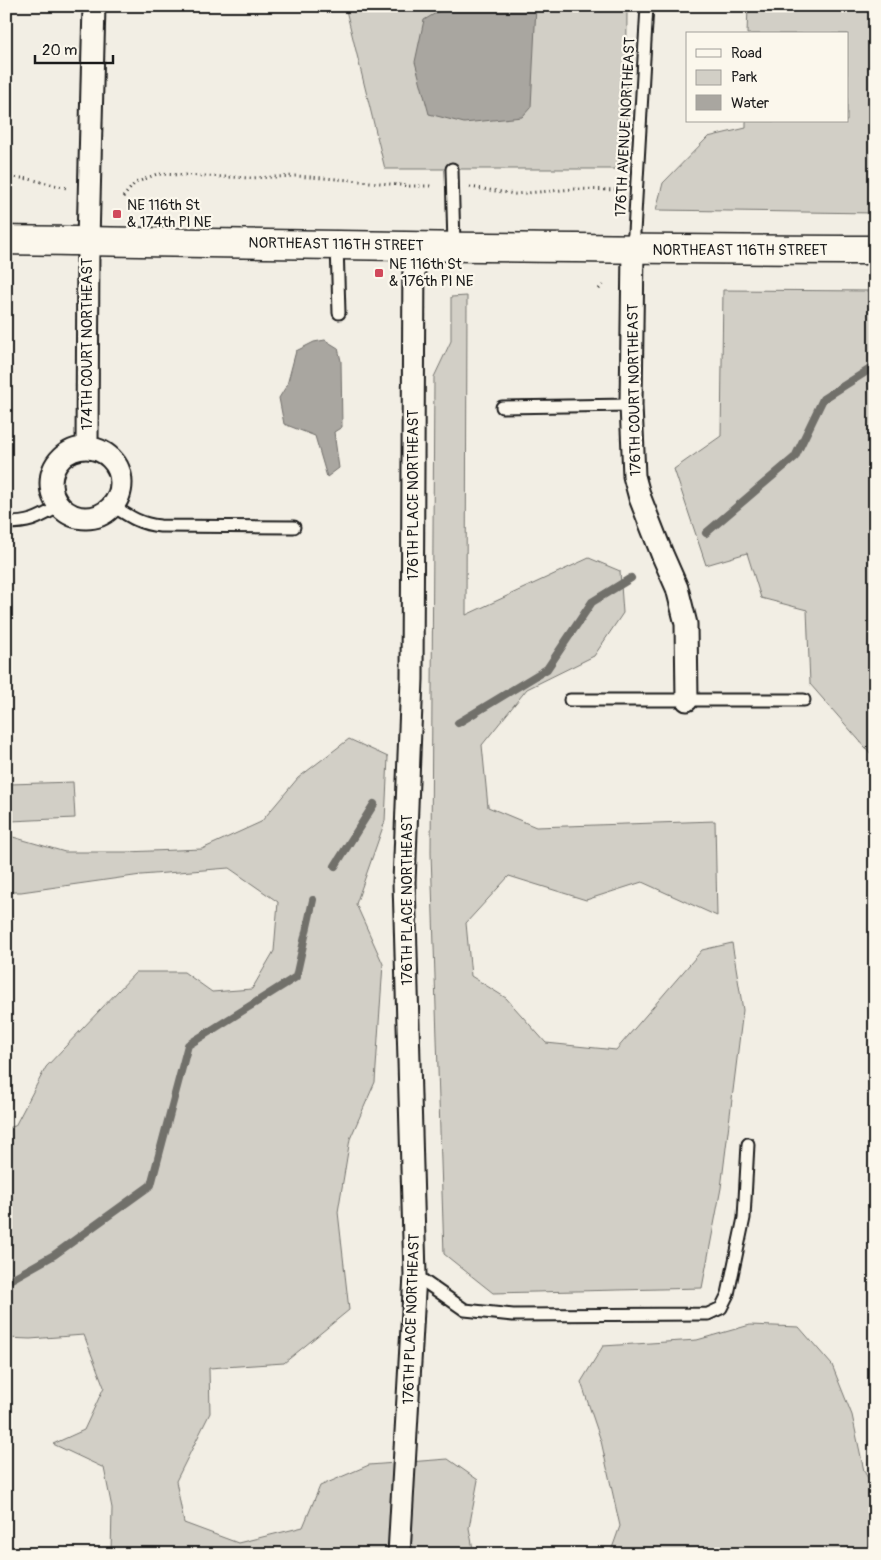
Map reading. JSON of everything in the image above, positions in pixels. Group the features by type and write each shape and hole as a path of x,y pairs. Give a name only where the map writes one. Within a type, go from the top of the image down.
{"street":[{"name":"174TH COURT NORTHEAST","path":"87,448 88,241 94,6"},
{"name":"NORTHEAST 116TH STREET","path":"6,240 414,245 633,250 875,250"},
{"name":"176TH PLACE NORTHEAST","path":"399,1554 415,1275 404,882 412,679 414,245"},
{"name":"176TH COURT NORTHEAST","path":"633,250 631,405 634,476 640,498 677,588 686,624 687,700"},
{"name":"174TH COURT NORTHEAST","path":"60,506 52,493 50,482 52,471 58,461 66,454 76,449 87,448 98,449 108,454 115,462 120,473 122,484 120,495 113,506"},
{"path":"60,506 64,511 85,519 96,517 113,506"}],"lane":[{"name":"176TH AVENUE NORTHEAST","path":"633,250 647,6"},
{"path":"452,169 454,246"},
{"path":"337,244 339,313"},
{"path":"502,407 631,405"},
{"path":"6,523 38,519 60,506"},
{"path":"113,506 134,520 149,525 294,527"},
{"path":"570,700 804,700"},
{"path":"415,1275 465,1310 513,1315 708,1314 721,1308 728,1294 744,1218 748,1144"}],"path":[{"path":"123,197 135,182 157,174 251,178 296,176 410,186 480,187 515,194 574,188 636,191"},
{"path":"6,176 63,187"},
{"path":"599,289 606,283"}],"green space":[{"path":"345,6 627,6 626,169 385,169"},
{"path":"748,6 875,6 875,213 656,210 663,183 708,137 746,128 746,122 848,122 848,32 747,32"},
{"path":"723,290 875,291 875,764 872,755 810,684 807,610 761,598 747,553 706,565 674,469 721,436"},
{"path":"467,296 466,615 589,558 620,571 623,613 594,656 527,689 482,745 488,807 536,827 715,821 717,916 642,882 586,900 509,876 466,923 471,976 506,998 546,1043 616,1050 702,950 732,943 743,1010 721,1188 702,1288 493,1293 444,1254 431,853 434,377 451,341 451,297"},
{"path":"349,739 388,757 385,821 356,904 383,964 375,1082 350,1139 338,1212 349,1310 284,1363 209,1368 210,1413 176,1481 184,1523 238,1543 303,1527 320,1486 369,1465 448,1459 478,1480 469,1528 474,1554 111,1554 112,1508 104,1468 53,1444 84,1430 104,1387 84,1335 30,1339 6,1338 6,1128 15,1126 46,1067 136,972 184,972 212,992 252,989 274,951 278,902 229,868 141,875 21,892 6,892 6,835 65,852 202,849 261,822 298,778"},
{"path":"73,782 75,818 11,821 10,784"},
{"path":"750,1325 799,1327 832,1365 852,1415 864,1471 875,1491 875,1554 610,1554 620,1526 601,1441 581,1382 603,1346 697,1340"}],"water":[{"path":"448,6 536,6 531,107 522,117 464,123 429,114 415,62 424,20"},
{"path":"325,340 338,348 341,361 342,427 334,432 339,468 327,477 315,436 284,424 279,398 287,385 296,351 314,342"}],"waterway":[{"path":"706,533 795,457 823,399 875,366"},
{"path":"458,723 547,669 592,602 631,578"},
{"path":"335,866 374,804"},
{"path":"6,1282 54,1255 151,1185 188,1045 296,977 313,900"}],"place":[{"name":"NE 116th St & 174th Pl NE","path":"117,214"},
{"name":"NE 116th St & 176th Pl NE","path":"379,273"}]}
